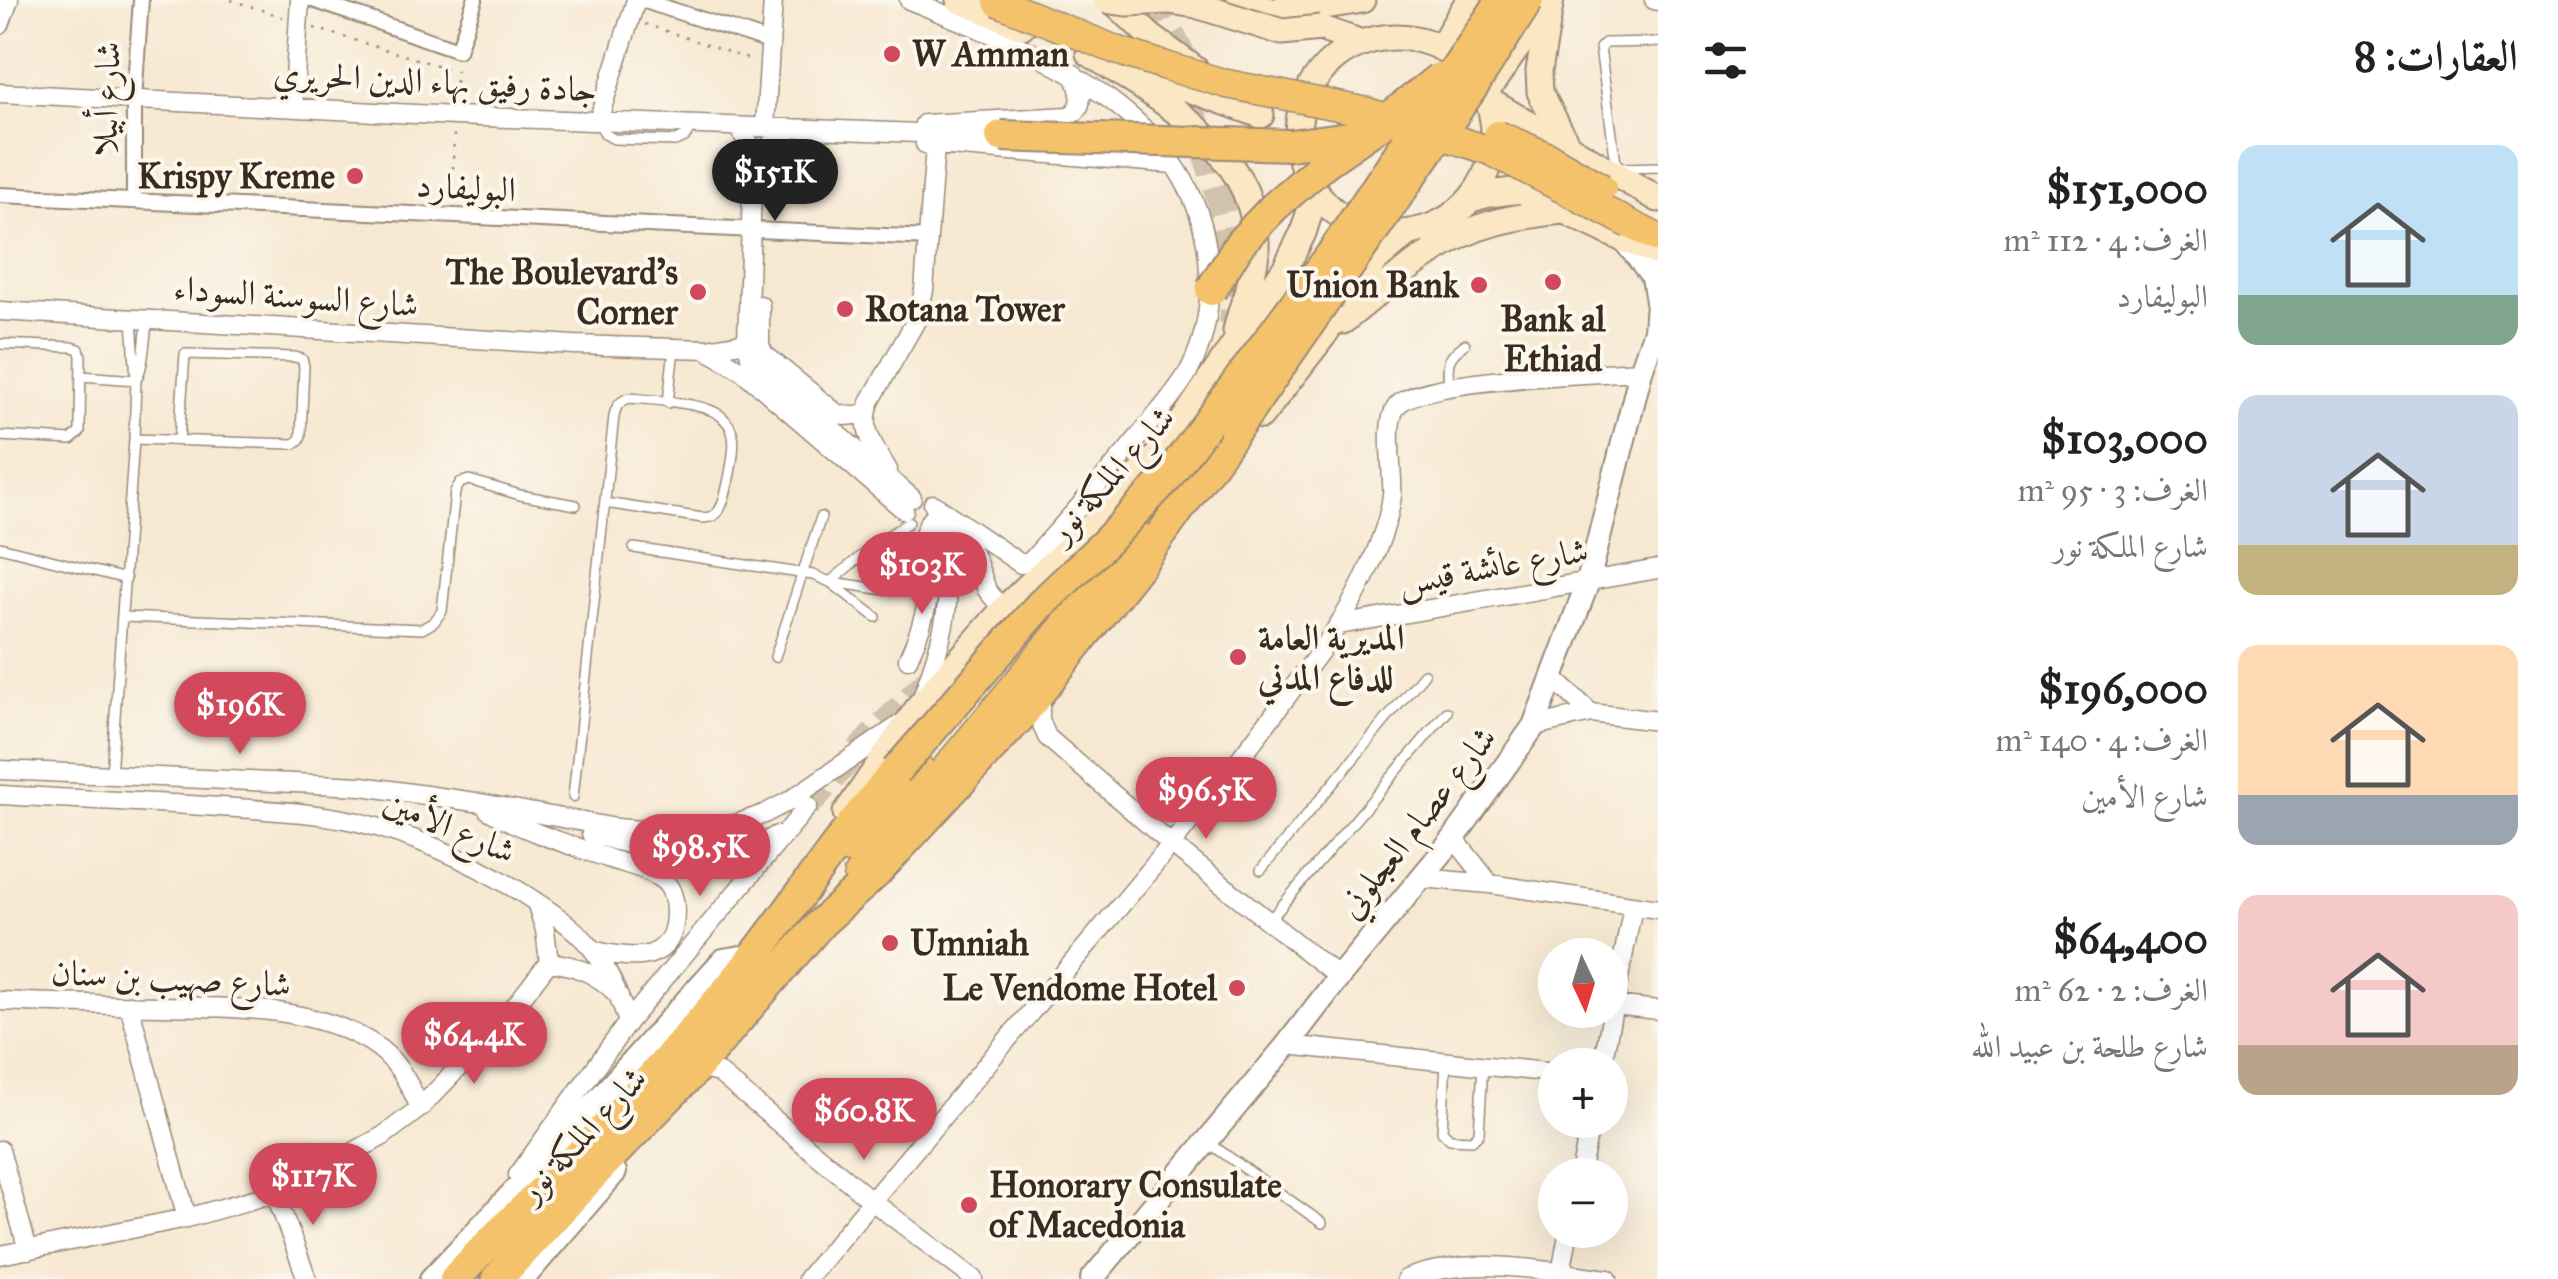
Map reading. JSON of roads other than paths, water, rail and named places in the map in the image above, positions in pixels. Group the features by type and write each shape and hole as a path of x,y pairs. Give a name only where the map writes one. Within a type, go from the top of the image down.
{"highway":[{"name":"شارع الملكة نور","path":"455,1279 571,1163 683,1040 768,938 852,825 1040,604 1166,479 1331,254 1454,50 1502,0"},
{"name":"شارع الملكة نور","path":"498,1279 693,1072 821,923 875,874 1001,738 1140,550 1235,431 1454,115 1543,3"},
{"path":"1211,290 1256,225 1326,162 1403,108 1454,50"},
{"path":"1001,136 1274,145 1363,135"}],"main road":[{"path":"1044,0 1115,30 1237,70 1388,100 1466,123 1549,158 1641,217 1658,253"},
{"path":"1108,0 1196,5 1282,32 1321,28"},
{"path":"1108,0 1170,53 1298,138"},
{"path":"1251,4 1301,10 1362,0"},
{"path":"1454,50 1470,0"},
{"path":"1481,0 1482,11 1498,25 1526,20 1543,3"},
{"path":"995,1 1169,68 1227,84 1368,112 1492,150 1641,217"},
{"path":"1543,3 1540,92 1560,141"},
{"path":"1487,97 1543,3"},
{"path":"1251,4 1362,43"},
{"path":"946,17 1081,63 1262,114"},
{"path":"1381,38 1422,40 1454,50 1487,97 1494,126 1493,152 1485,177 1471,199 1443,222 1409,232 1367,229 1338,214 1316,192 1300,158 1301,108 1314,80 1335,58 1381,38"},
{"path":"1081,63 1166,102 1200,130 1238,178 1251,210 1256,250 1232,351"},
{"path":"1487,97 1560,141 1658,238"},
{"path":"1560,141 1542,133 1520,136 1506,154 1506,166 1509,177 1521,190 1563,211"},
{"path":"1471,199 1521,190"},
{"path":"768,938 914,712 1003,610 1100,518 1167,444 1286,268 1316,192"},
{"path":"1323,336 1404,272 1474,230 1512,217 1563,211 1641,217"},
{"path":"821,923 866,863 1140,550 1220,469 1376,260 1409,232"},
{"path":"1286,268 1309,254 1333,255 1340,260 1348,281 1344,306"},
{"path":"768,938 891,803 1060,604"}],"street":[{"path":"0,25 8,0"},
{"name":"شارع أبيلا","path":"134,201 134,99 141,0"},
{"path":"294,106 300,0"},
{"path":"313,0 458,50 475,0"},
{"path":"765,127 772,0"},
{"path":"908,0 946,17"},
{"path":"598,121 636,6 770,42"},
{"path":"920,514 1021,564 1030,562 1113,469 1183,380 1197,353 1211,290 1199,216 1174,164 1138,122 1106,95 1081,63"},
{"name":"جادة رفيق بهاء الدين الحريري","path":"875,132 949,122 1069,116 1076,112 1081,100 1081,63"},
{"name":"جادة رفيق بهاء الدين الحريري","path":"0,93 454,116 1001,136"},
{"path":"737,127 750,143 753,161 760,346 765,355 834,412 845,416 865,414"},
{"path":"793,129 777,137 764,156 747,342 750,356 895,482"},
{"name":"جادة رفيق بهاء الدين الحريري","path":"875,132 888,139 935,146 1174,164"},
{"path":"0,770 362,786 616,828 677,833 736,824 777,808 914,712 944,630 948,602 939,542 895,482 872,442 865,414 916,318 924,290 935,146"},
{"name":"البوليفارد","path":"0,194 928,238"},
{"name":"شارع عصام العجلوني","path":"1092,1279 1454,838 1534,726 1588,582 1642,371 1657,330 1657,302 1641,217"},
{"name":"شارع السوسنة السوداء","path":"0,312 707,350 747,342"},
{"name":"شارع السوسنة السوداء","path":"707,350 742,370 920,514"},
{"path":"806,1279 1172,845 1339,625 1379,542 1390,507 1386,482 1395,405 1426,390 1449,386 1642,371"},
{"path":"920,514 968,547 987,590 1003,610"},
{"path":"908,659 920,631 929,586 930,556 920,514"},
{"name":"شارع عائشة قيس","path":"1339,625 1658,569"},
{"path":"1553,678 1591,713"},
{"path":"1040,690 1040,720 1048,736 1172,845 1339,978"},
{"path":"1534,726 1591,713 1658,720"},
{"path":"1001,738 1019,732 1048,736"},
{"path":"204,806 205,779"},
{"name":"شارع الأمين","path":"0,795 315,815 392,832 459,858 536,902 583,937 596,951 628,1022"},
{"path":"475,802 691,858 720,858 759,847 808,806 628,1022 480,1228"},
{"path":"475,802 528,830 641,869 665,882 674,898 675,914 666,944 634,958 596,951"},
{"path":"1454,838 1490,884"},
{"path":"1421,878 1658,909"},
{"path":"0,1255 187,1218 275,1193 383,1136 420,1108 505,1019 549,962 536,902"},
{"path":"1628,938 1634,906"},
{"path":"431,1279 723,960 768,938"},
{"path":"549,962 581,968 620,997"},
{"name":"شارع صهيب بن سنان","path":"0,1001 282,1012 336,1027 372,1043 397,1066 420,1108"},
{"path":"129,1005 187,1218"},
{"path":"1628,1007 1658,1010"},
{"path":"722,1036 720,1054 728,1079"},
{"path":"1287,1045 1538,1071"},
{"path":"522,1279 637,1147 693,1072 702,1069 720,1072 872,1200 974,1279"},
{"path":"0,1150 28,1250"},
{"path":"275,1193 306,1279"},
{"path":"1561,1272 1566,1248"},
{"path":"1406,1279 1455,1267 1499,1267 1608,1279"}],"lane":[{"path":"1658,42 1604,43 1600,48 1616,164 1622,168 1658,167"},
{"path":"111,775 140,318"},
{"path":"136,380 142,371 140,318"},
{"path":"0,344 76,348 81,352 80,426 76,436 65,440 0,436"},
{"path":"1449,386 1448,361 1465,344"},
{"path":"668,402 674,348"},
{"path":"134,439 290,444 298,442 302,359 185,354 179,440"},
{"path":"81,376 136,380"},
{"path":"573,797 605,503 616,408 629,398 668,402 712,410 730,427 734,452 720,510 712,516 703,518 605,503"},
{"path":"124,616 422,629 442,611 455,492 460,484 469,480 520,495 576,504"},
{"path":"830,582 874,544 920,514"},
{"path":"775,657 821,517"},
{"path":"0,547 126,578"},
{"path":"634,548 802,572 830,582 885,590"},
{"path":"830,582 876,617"},
{"path":"1262,870 1424,674"},
{"path":"1268,922 1447,712"},
{"path":"1446,1062 1442,1131 1450,1139 1472,1140 1480,1133 1483,1065"},
{"path":"1207,1142 1322,1223"}],"tunnel":[{"path":"1148,0 1189,68"},
{"path":"1172,68 1199,133 1225,218 1234,280 1233,324"},
{"path":"1139,536 1182,477"},
{"path":"808,806 934,674"}],"place":[{"name":"W Amman","path":"892,54"},
{"name":"Krispy Kreme","path":"355,176"},
{"name":"Bank al Ethiad","path":"1553,282"},
{"name":"Union Bank","path":"1479,285"},
{"name":"The Boulevard's Corner","path":"698,292"},
{"name":"Rotana Tower","path":"845,309"},
{"name":"المديرية العامة للدفاع المدني","path":"1238,657"},
{"name":"Umniah","path":"890,943"},
{"name":"Le Vendome Hotel","path":"1237,988"},
{"name":"Honorary Consulate of Macedonia","path":"969,1205"}]}
